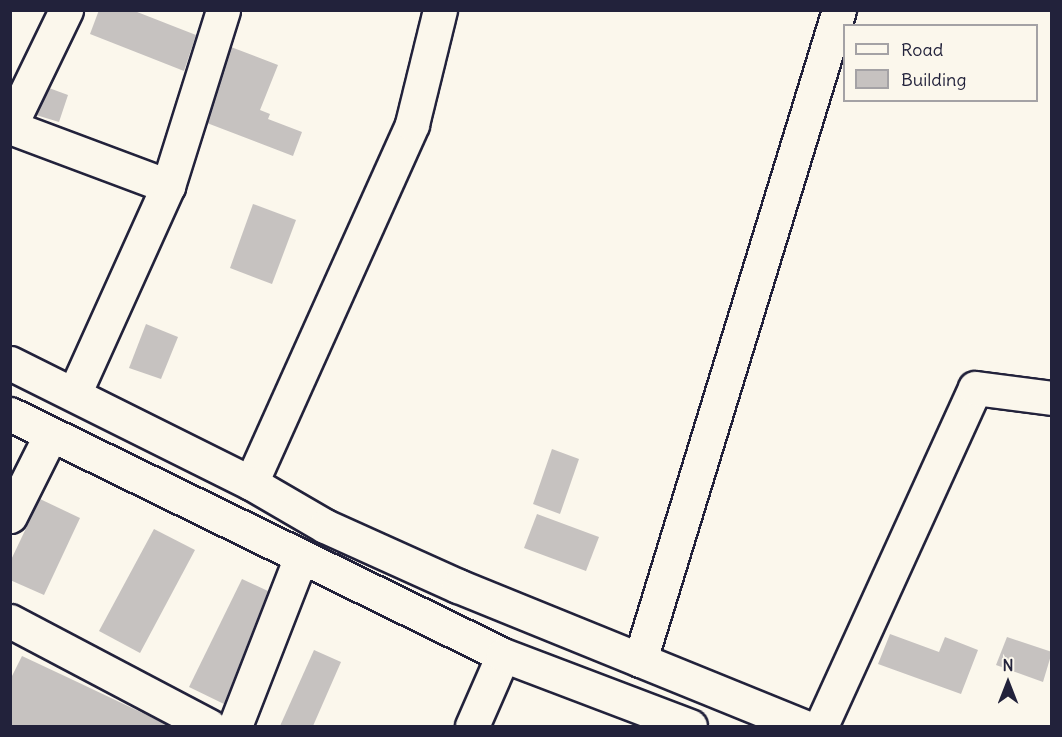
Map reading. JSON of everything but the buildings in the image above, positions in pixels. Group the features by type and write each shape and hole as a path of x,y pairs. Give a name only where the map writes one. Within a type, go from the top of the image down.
{"street":[{"path":"66,10 10,127 168,186"},
{"path":"74,394 168,186 223,10"},
{"path":"251,483 412,124 440,10"},
{"path":"640,660 839,10"},
{"path":"10,363 251,483 345,535 458,586 803,726"},
{"path":"821,726 975,388 1052,398"},
{"path":"10,414 503,656 690,726"},
{"path":"10,516 51,436"},
{"path":"235,726 301,557"},
{"path":"10,621 209,726"},
{"path":"472,726 503,656"}]}
